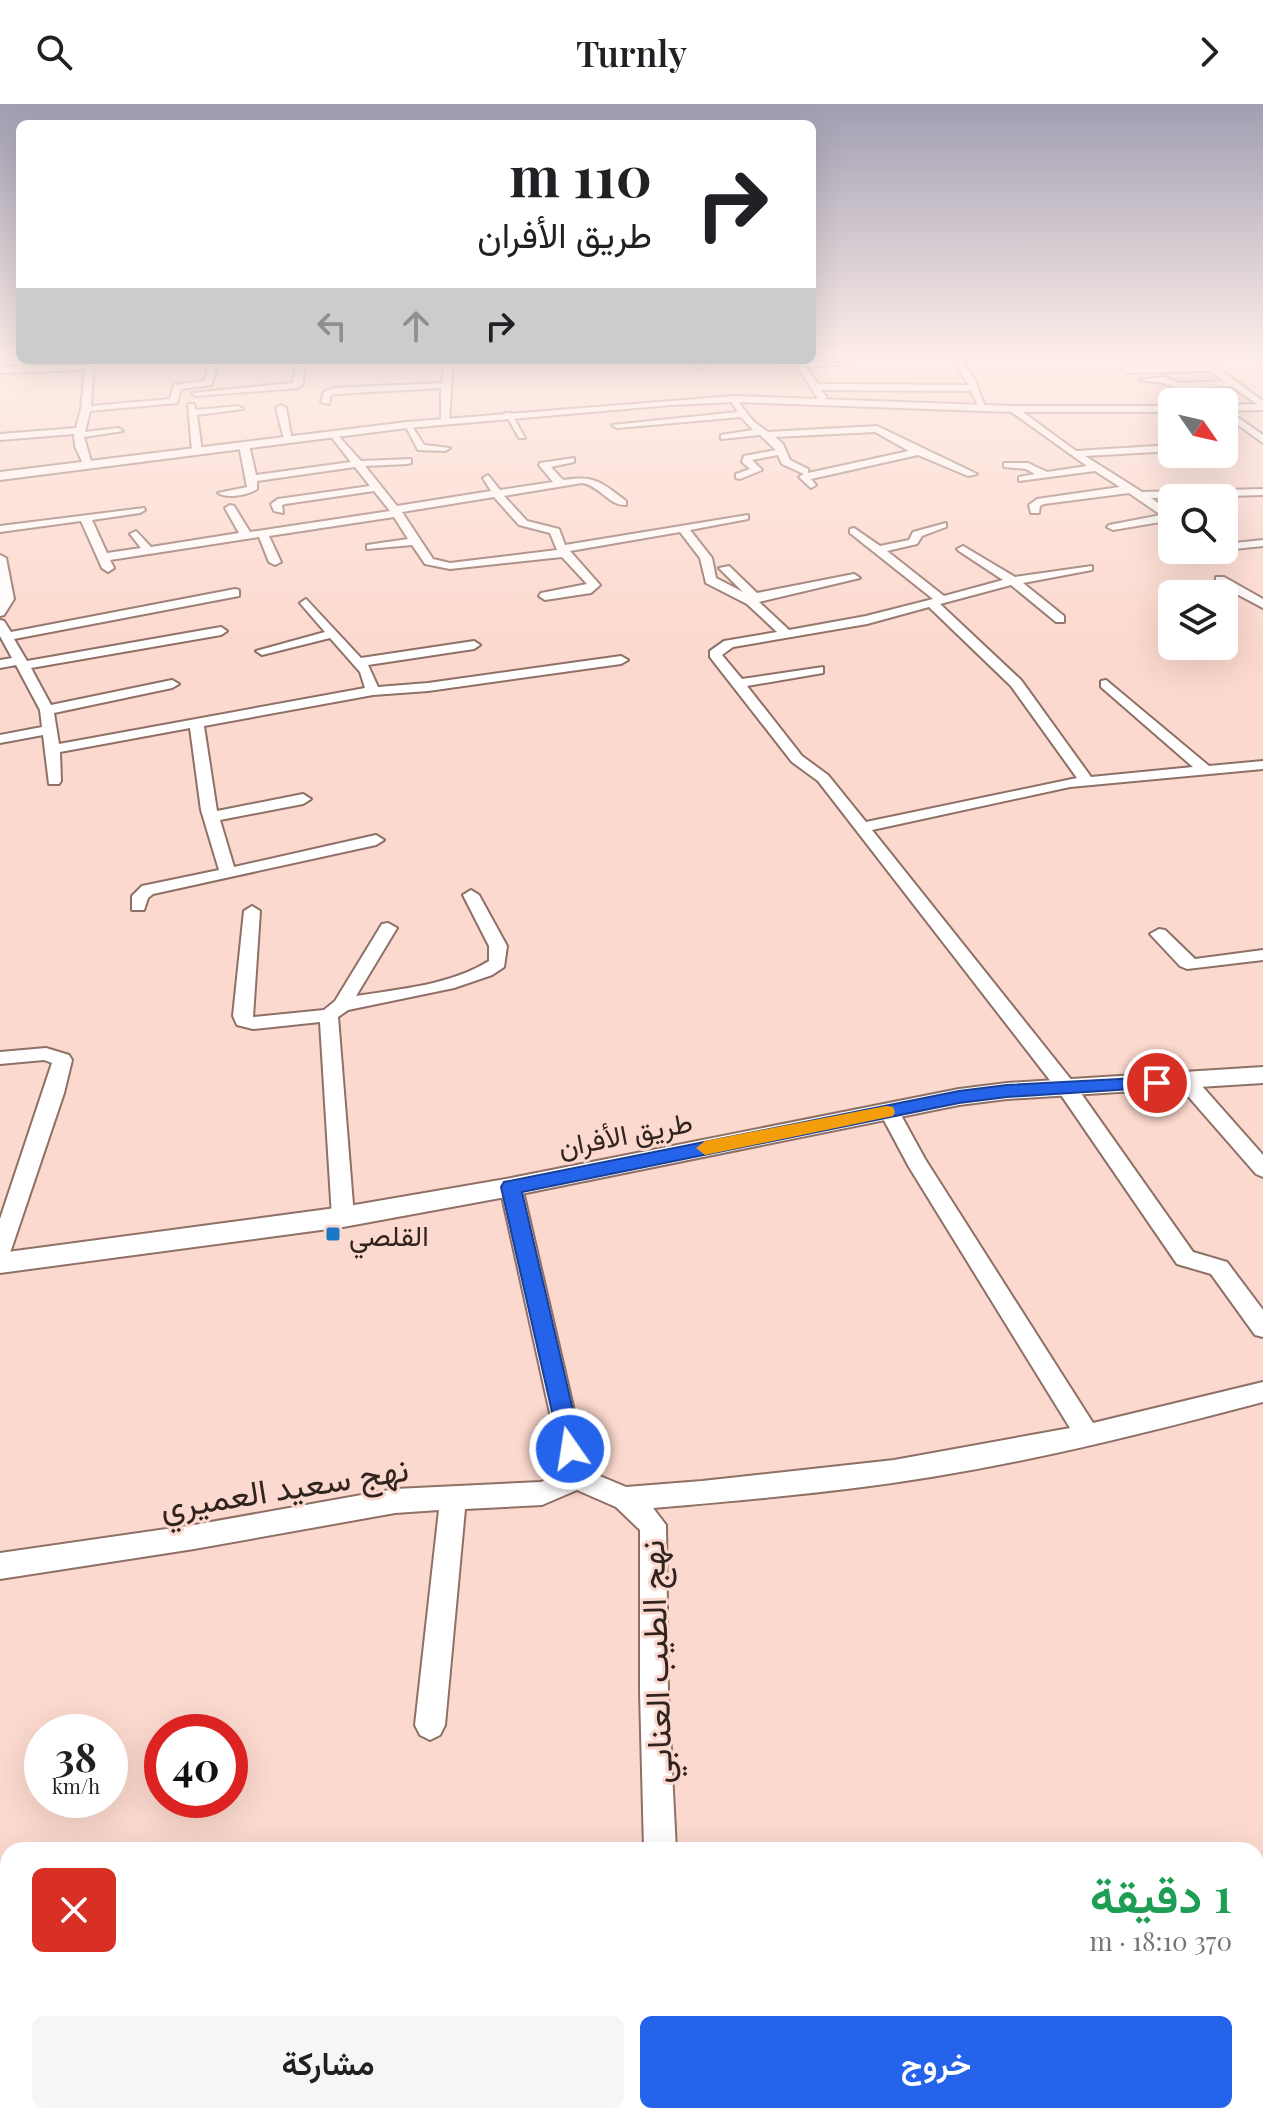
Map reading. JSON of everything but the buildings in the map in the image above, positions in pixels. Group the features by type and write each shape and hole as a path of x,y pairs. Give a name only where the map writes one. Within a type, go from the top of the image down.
{"main road":[{"path":"0,476 188,452"},
{"name":"طريق الأفران","path":"0,1263 343,1217 975,1095 1263,1075"}],"street":[{"path":"83,452 89,466"},
{"path":"223,493 255,486 246,452"},
{"path":"347,452 396,512 429,562 440,565 564,551 744,517"},
{"path":"740,476 757,470 747,462 748,458 778,452"},
{"path":"779,452 787,463 804,471"},
{"path":"811,485 804,477 917,452"},
{"path":"919,452 972,474"},
{"path":"1073,454 1102,452"},
{"path":"1073,454 1136,492 1170,517 1113,527"},
{"path":"560,483 544,465 570,460"},
{"path":"252,479 356,464 407,461"},
{"path":"1008,465 1028,466 1045,475"},
{"path":"1023,479 1095,468"},
{"path":"488,478 504,505 523,523 555,531 564,551 594,587 545,596"},
{"path":"80,515 107,562 560,483 591,480 622,503"},
{"path":"279,511 276,504 282,501 375,488"},
{"path":"1035,511 1034,505 1041,501 1136,492 1263,492"},
{"path":"1248,494 1263,506"},
{"path":"230,508 247,537"},
{"path":"0,529 80,515 140,510"},
{"path":"877,550 913,542 917,534 942,525"},
{"path":"684,529 706,558 710,580 753,599 854,578"},
{"path":"854,531 937,602 1016,683 1087,781"},
{"path":"136,534 145,556"},
{"path":"263,534 275,562"},
{"path":"371,547 416,541"},
{"path":"1238,546 1263,543"},
{"path":"963,549 1013,581 1060,619"},
{"path":"0,558 8,599 0,612"},
{"path":"725,568 785,633"},
{"path":"1088,568 1013,581 867,620 785,633 719,649 717,659 797,759 823,778 1066,1087 1185,1258 1196,1263 1211,1262 1219,1268 1263,1328"},
{"path":"1238,590 1263,604"},
{"path":"54,781 47,710 3,630 235,593"},
{"path":"306,603 366,671 373,691"},
{"path":"0,664 221,631"},
{"path":"262,651 333,634"},
{"path":"359,662 474,645"},
{"path":"53,749 373,691 428,687 621,660"},
{"path":"738,684 818,670"},
{"path":"47,710 172,684"},
{"path":"1106,684 1205,770"},
{"path":"196,722 211,817 228,873"},
{"path":"0,739 49,730"},
{"path":"862,828 1087,781 1263,765"},
{"path":"211,817 303,799"},
{"path":"138,906 140,896 148,890 376,840"},
{"path":"252,911 242,1016 244,1021 253,1023 336,1010 490,971 498,963 498,946 471,895"},
{"path":"343,1217 336,1010 388,928"},
{"path":"1159,934 1186,962 1193,965 1263,955"},
{"path":"0,1058 46,1054 62,1060 54,1093 0,1250"},
{"path":"1187,1082 1263,1169"},
{"path":"889,1111 916,1162 1088,1436"},
{"path":"511,1187 577,1478"},
{"path":"625,1499 770,1487 931,1466 1088,1436 1263,1392"},
{"name":"نهج سعيد العميري","path":"0,1566 194,1537 395,1501 542,1493 577,1478"},
{"name":"نهج الطيب العنابي","path":"577,1478 625,1499 653,1525 654,1692 660,1842"},
{"path":"430,1725 453,1498"}],"slow traffic":[{"path":"705,1148 886,1112"}],"place":[{"name":"القلصي","path":"333,1234"}],"route":[{"path":"570,1449 511,1187 959,1097 1007,1091 1157,1083"}]}
